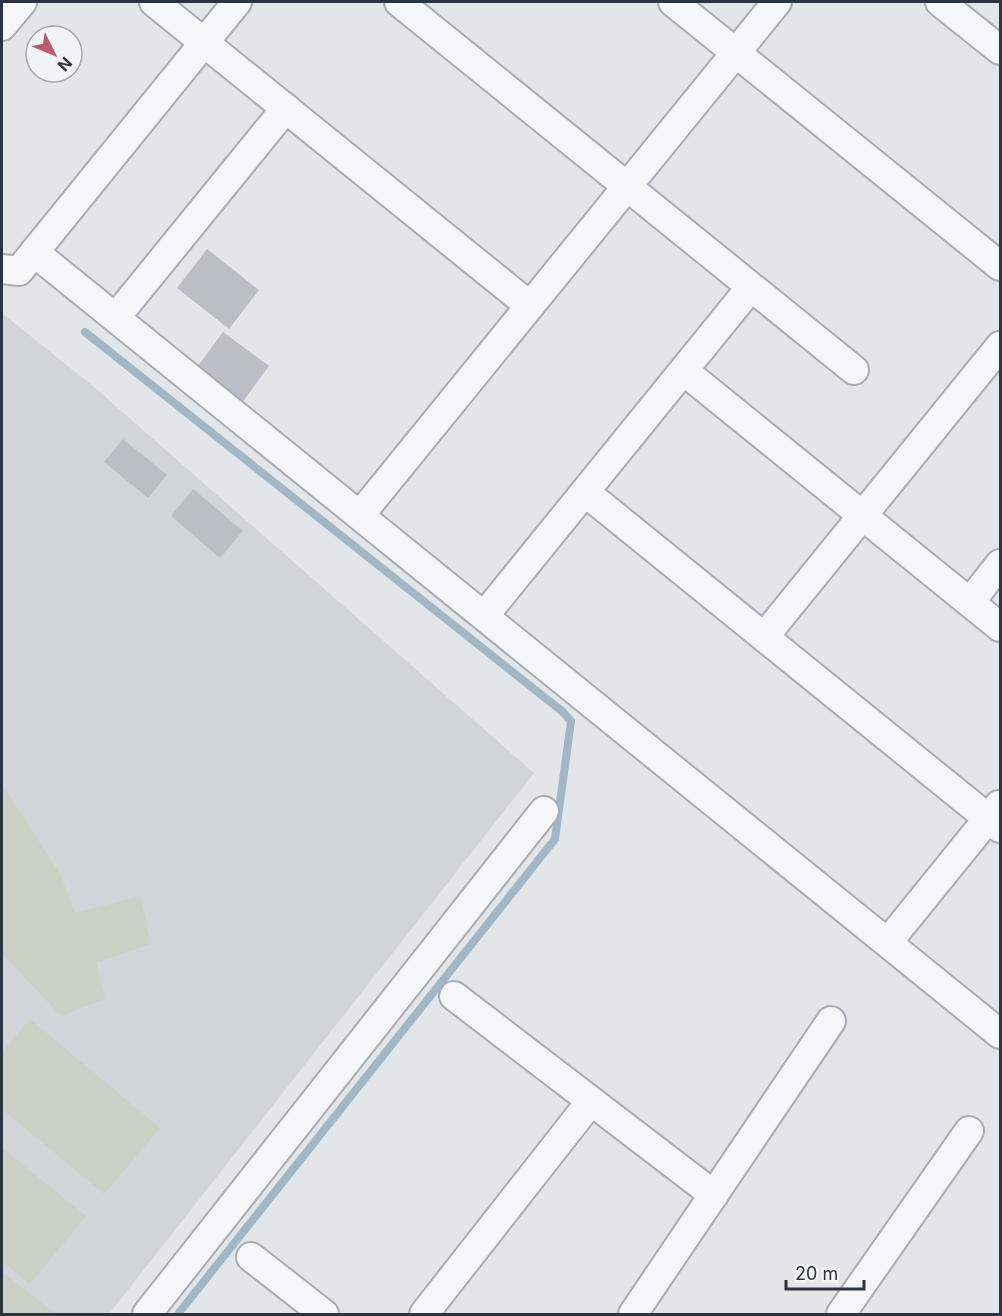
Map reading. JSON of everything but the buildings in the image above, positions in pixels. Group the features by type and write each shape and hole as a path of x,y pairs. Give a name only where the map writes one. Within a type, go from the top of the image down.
{"street":[{"path":"2,26 22,2"},
{"path":"154,2 530,306"},
{"path":"2,269 19,271 237,2"},
{"path":"399,2 854,370"},
{"path":"674,2 1000,266"},
{"path":"360,516 777,2"},
{"path":"940,2 1000,50"},
{"path":"116,318 286,108"},
{"path":"34,252 1000,1034"},
{"path":"484,616 751,287"},
{"path":"764,637 1000,346"},
{"path":"684,371 1000,627"},
{"path":"585,492 764,637 996,817 888,942"},
{"path":"970,602 1000,564"},
{"path":"147,1314 544,811"},
{"path":"454,996 714,1195"},
{"path":"633,1314 831,1021"},
{"path":"424,1314 591,1101"},
{"path":"850,1311 969,1131"},
{"path":"251,1257 324,1314"}],"shaded area":[{"path":"2,313 94,387 534,773 109,1314 2,1314"}],"green space":[{"path":"2,784 60,874 75,913 141,896 150,944 97,962 105,999 61,1016 2,953"},
{"path":"30,1019 160,1128 104,1194 2,1109 2,1052"},
{"path":"2,1148 86,1216 30,1284 2,1261"},
{"path":"2,1272 56,1314 2,1314"}],"waterway":[{"path":"85,332 563,712 571,721 555,839 178,1314"}]}
